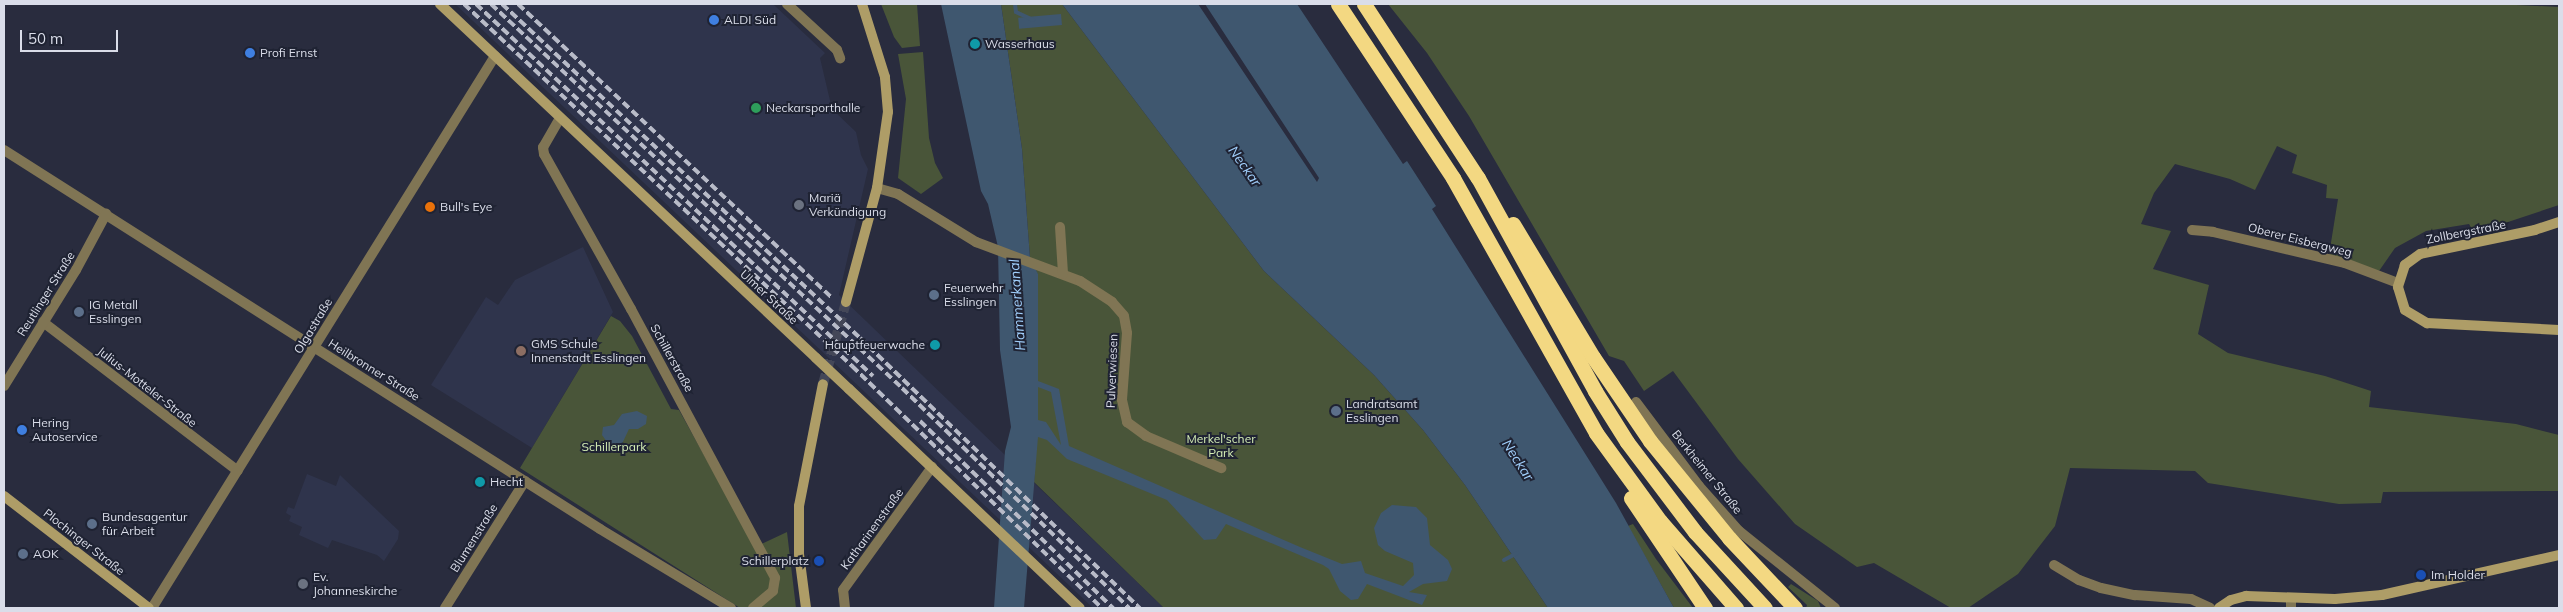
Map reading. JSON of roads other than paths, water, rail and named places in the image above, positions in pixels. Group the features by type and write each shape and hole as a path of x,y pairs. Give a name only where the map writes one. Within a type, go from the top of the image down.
{"highway":[{"path":"1338,4 1453,178 1596,433 1616,474 1705,608"},
{"path":"1364,4 1478,178 1527,242 1593,357 1650,442 1728,538 1795,608"},
{"path":"1478,178 1595,391 1627,442 1695,532 1765,608"},
{"path":"1596,433 1666,528 1736,608"}],"main road":[{"name":"Ulmer Straße","path":"440,4 993,523 1080,608"},
{"path":"846,302 876,188 885,143 887,96 879,55 862,4"},
{"name":"Zollbergstraße","path":"2398,283 2405,265 2420,254 2535,230 2559,222"},
{"path":"2398,283 2405,310 2427,323 2559,330"},
{"path":"806,608 798,524 804,470 824,384"},
{"name":"Plochinger Straße","path":"4,496 151,608"},
{"path":"2219,608 2231,600 2246,596 2291,603 2382,595 2559,555"}],"street":[{"path":"787,4 837,50 840,58"},
{"name":"Olgastraße","path":"151,608 495,56"},
{"name":"Schillerstraße","path":"560,118 544,147 544,154 649,342 774,578 773,591 753,608"},
{"name":"Heilbronner Straße","path":"4,150 525,481 732,608"},
{"name":"Pulverwiesen","path":"876,188 898,194 988,247 1063,274 1103,296 1124,316 1127,333 1122,408 1132,427 1222,468"},
{"name":"Reutlinger Straße","path":"4,386 42,322 82,262 106,214"},
{"path":"1060,227 1063,274"},
{"name":"Oberer Eisbergweg","path":"2192,230 2213,232 2345,263 2398,283"},
{"name":"Julius-Motteler-Straße","path":"42,322 238,471"},
{"name":"Berkheimer Straße","path":"1636,402 1699,486 1739,531 1835,608"},
{"name":"Katharinenstraße","path":"845,608 843,590 932,467"},
{"name":"Blumenstraße","path":"445,608 525,481"},
{"path":"2054,565 2079,580 2113,591 2191,599 2210,608"}],"water":[{"name":"Hammerkanal","path":"941,4 1001,4 1022,149 1030,258 1038,274 1038,381 1059,389 1069,446 1342,564 1361,561 1365,573 1403,586 1414,575 1413,563 1385,551 1378,545 1374,528 1381,513 1392,505 1416,507 1427,518 1430,545 1448,560 1452,569 1447,581 1423,584 1409,592 1427,595 1422,605 1367,584 1358,599 1351,600 1340,591 1329,569 1323,565 1226,524 1216,539 1204,540 1167,500 1067,459 1047,440 1038,437 1024,608 994,608 1005,451 1011,427 1000,350 998,247 988,204 981,191","holes":["1038,387 1051,392 1061,445 1046,422 1038,420"]},
{"name":"Neckar","path":"1062,4 1198,4 1317,182 1319,178 1205,4 1297,4 1403,164 1407,161 1436,206 1432,209 1616,503 1674,608 1548,608 1465,485 1423,430 1374,375 1264,271"},
{"path":"1061,14 1062,25 1019,29 1018,18"},
{"path":"637,411 647,416 646,424 638,429 629,429 621,446 610,446 602,435 603,427 614,425 622,414"}],"waterway":[{"path":"1015,4 1016,12 1033,20"},
{"path":"1504,560 1517,553"}],"tunnel":[{"path":"823,384 846,302"}],"railway":[{"path":"464,4 852,366 1102,608"},
{"path":"476,4 873,376"},
{"path":"491,4 902,388 1129,608"},
{"path":"502,4 860,338 1140,608"},
{"path":"518,4 831,297"},
{"path":"920,421 1113,608"}],"place":[{"name":"ALDI Süd","path":"714,20"},
{"name":"Wasserhaus","path":"975,44"},
{"name":"Profi Ernst","path":"250,53"},
{"name":"Neckarsporthalle","path":"756,108"},
{"name":"Mariä Verkündigung","path":"799,205"},
{"name":"Bull's Eye","path":"430,207"},
{"name":"Feuerwehr Esslingen","path":"934,295"},
{"name":"IG Metall Esslingen","path":"79,312"},
{"name":"Hauptfeuerwache","path":"935,345"},
{"name":"GMS Schule Innenstadt Esslingen","path":"521,351"},
{"name":"Landratsamt Esslingen","path":"1336,411"},
{"name":"Hering Autoservice","path":"22,430"},
{"name":"Hecht","path":"480,482"},
{"name":"Bundesagentur für Arbeit","path":"92,524"},
{"name":"AOK","path":"23,554"},
{"name":"Schillerplatz","path":"819,561"},
{"name":"Im Holder","path":"2421,575"},
{"name":"Ev. Johanneskirche","path":"303,584"}],"park label":[{"name":"Merkel'scher Park","path":"1221,446"},
{"name":"Schillerpark","path":"614,447"}]}
